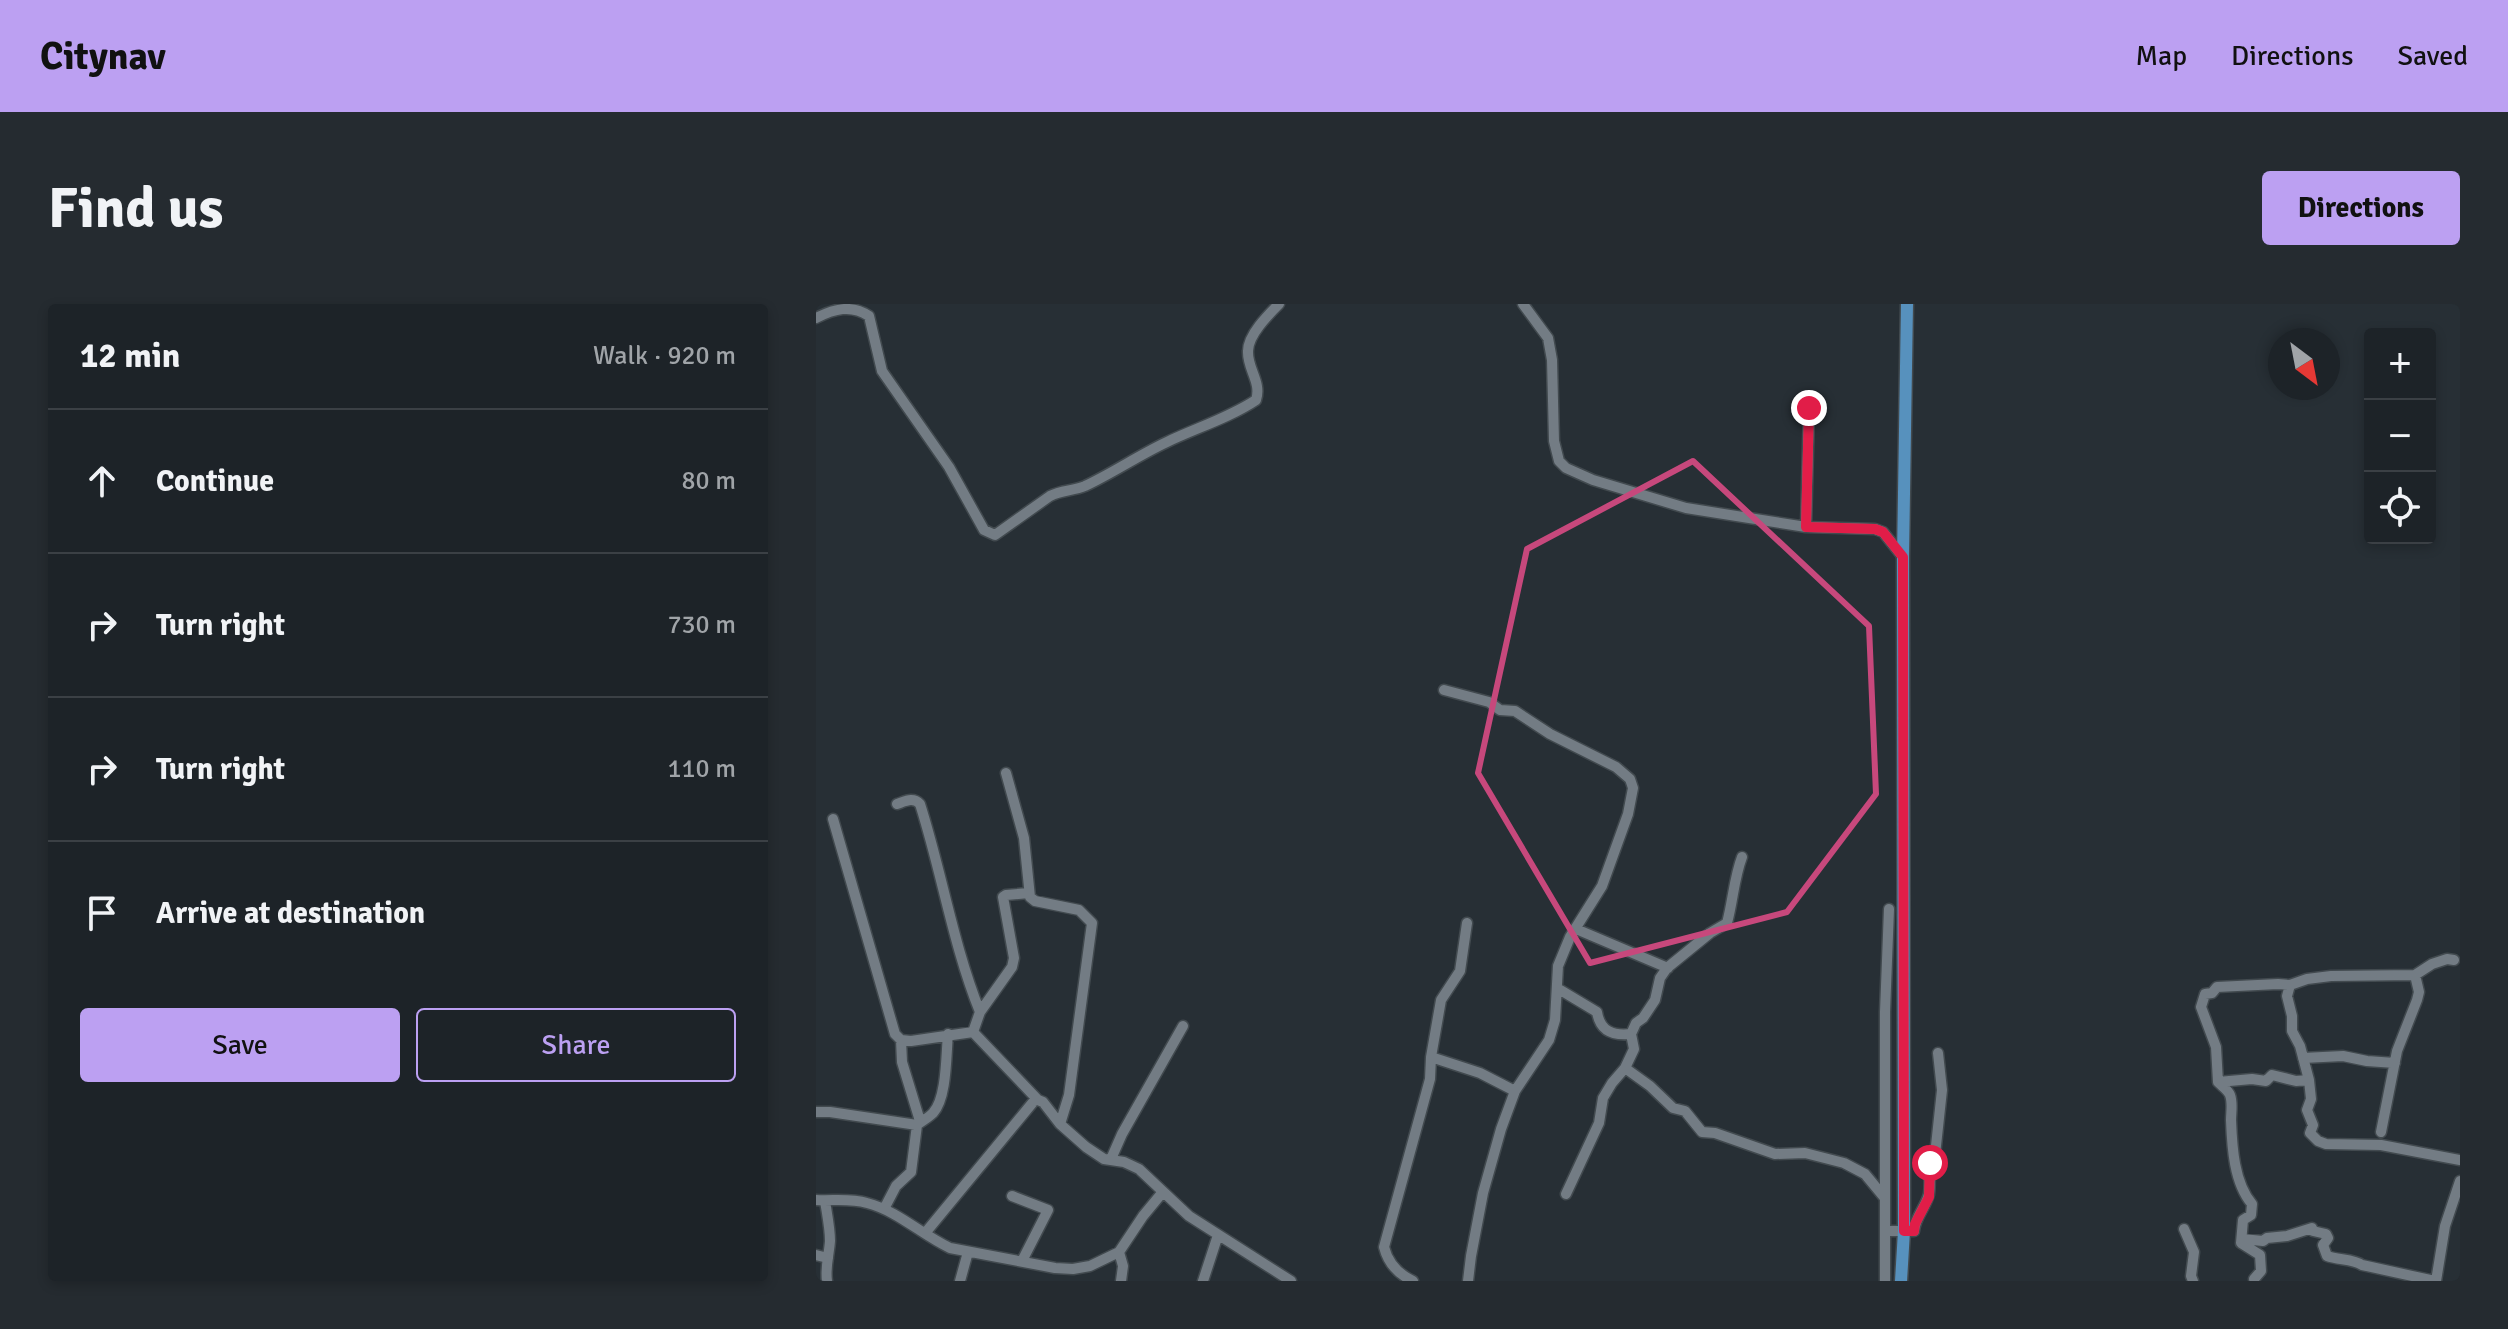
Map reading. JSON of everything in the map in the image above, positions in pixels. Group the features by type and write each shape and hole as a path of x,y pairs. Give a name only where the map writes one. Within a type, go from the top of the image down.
{"main road":[{"path":"1901,1281 1904,1231 1903,557 1907,304"}],"street":[{"path":"816,318 844,309 854,309 869,316 882,371 949,467 984,530 995,535 1050,496 1078,489 1164,443 1256,400 1258,385 1248,349 1251,340 1279,304"},
{"path":"1523,304 1548,338 1552,360 1554,441 1559,461 1566,468 1593,480 1686,508 1806,527 1875,529 1883,532 1903,557"},
{"path":"1806,527 1809,408"},
{"path":"1444,690 1489,702 1500,710 1515,711 1560,739 1616,767 1630,779 1633,788 1628,814 1609,868 1558,966 1555,1020 1549,1040 1515,1091 1483,1193 1468,1281"},
{"path":"1006,773 1024,838 1029,893 1035,901 1079,910 1092,923 1069,1095 1060,1124"},
{"path":"897,804 910,799 920,804 965,975 980,1012"},
{"path":"833,819 895,1034 901,1040 911,1041 973,1032"},
{"path":"1566,1194 1599,1123 1603,1098 1625,1068 1634,1049 1631,1034 1655,1000 1660,978 1710,933 1727,923 1735,876 1742,857"},
{"path":"973,1032 980,1012 1012,967 1014,958 1003,897 1029,893"},
{"path":"1885,1281 1889,909"},
{"path":"1413,1281 1392,1265 1384,1247 1430,1079 1441,1000 1460,971 1467,923"},
{"path":"1576,929 1668,968"},
{"path":"2260,1255 2241,1243 2243,1220 2251,1215 2252,1204 2239,1180 2229,1093 2218,1082 2216,1047 2201,1007 2205,994 2212,993 2217,987 2290,985 2331,976 2415,975 2432,964 2454,960"},
{"path":"2381,1132 2403,1033 2419,992 2415,975"},
{"path":"2290,985 2287,996 2294,1038 2309,1080 2311,1099 2307,1110 2313,1125 2310,1133 2326,1144 2381,1145 2460,1160"},
{"path":"1557,988 1597,1012 1599,1024 1606,1031 1631,1034"},
{"path":"1111,1159 1183,1026"},
{"path":"973,1032 1043,1102 1060,1124 1098,1156 1139,1169 1189,1216 1291,1281"},
{"path":"816,1112 918,1123 934,1112 938,1103 943,1088 948,1034"},
{"path":"884,1209 896,1186 911,1172 918,1123 902,1062 901,1040"},
{"path":"1885,1231 1914,1231 1929,1197 1930,1163 1935,1155 1942,1090 1938,1053"},
{"path":"2303,1058 2343,1056 2395,1063"},
{"path":"1431,1057 1480,1073 1515,1091"},
{"path":"1625,1068 1673,1108 1685,1111 1702,1132 1715,1133 1775,1154 1805,1153 1844,1163 1865,1174 1884,1197"},
{"path":"2218,1082 2266,1081 2272,1075 2296,1081 2309,1080"},
{"path":"926,1232 1034,1101 1038,1100"},
{"path":"2242,1239 2263,1241 2299,1234 2312,1228 2326,1234 2328,1238 2323,1245 2327,1256 2436,1281 2445,1226 2460,1181"},
{"path":"827,1281 825,1267 830,1238 820,1200 845,1199 867,1203 926,1232 936,1241 968,1252 1073,1269 1090,1266 1119,1252 1162,1193"},
{"path":"1012,1196 1048,1210 1022,1261"},
{"path":"2184,1229 2194,1252 2193,1281"},
{"path":"1203,1281 1218,1235"},
{"path":"2254,1279 2261,1271 2260,1255 2278,1236"},
{"path":"960,1281 968,1252"},
{"path":"1119,1252 1123,1266 1121,1281"},
{"path":"816,1255 828,1258"}],"highlighted area":[{"path":"1693,461 1869,626 1876,794 1787,912 1590,963 1478,773 1527,549"}],"route":[{"path":"1809,408 1806,527 1875,529 1883,532 1903,557 1904,1231 1914,1231 1929,1197 1930,1163"}]}
